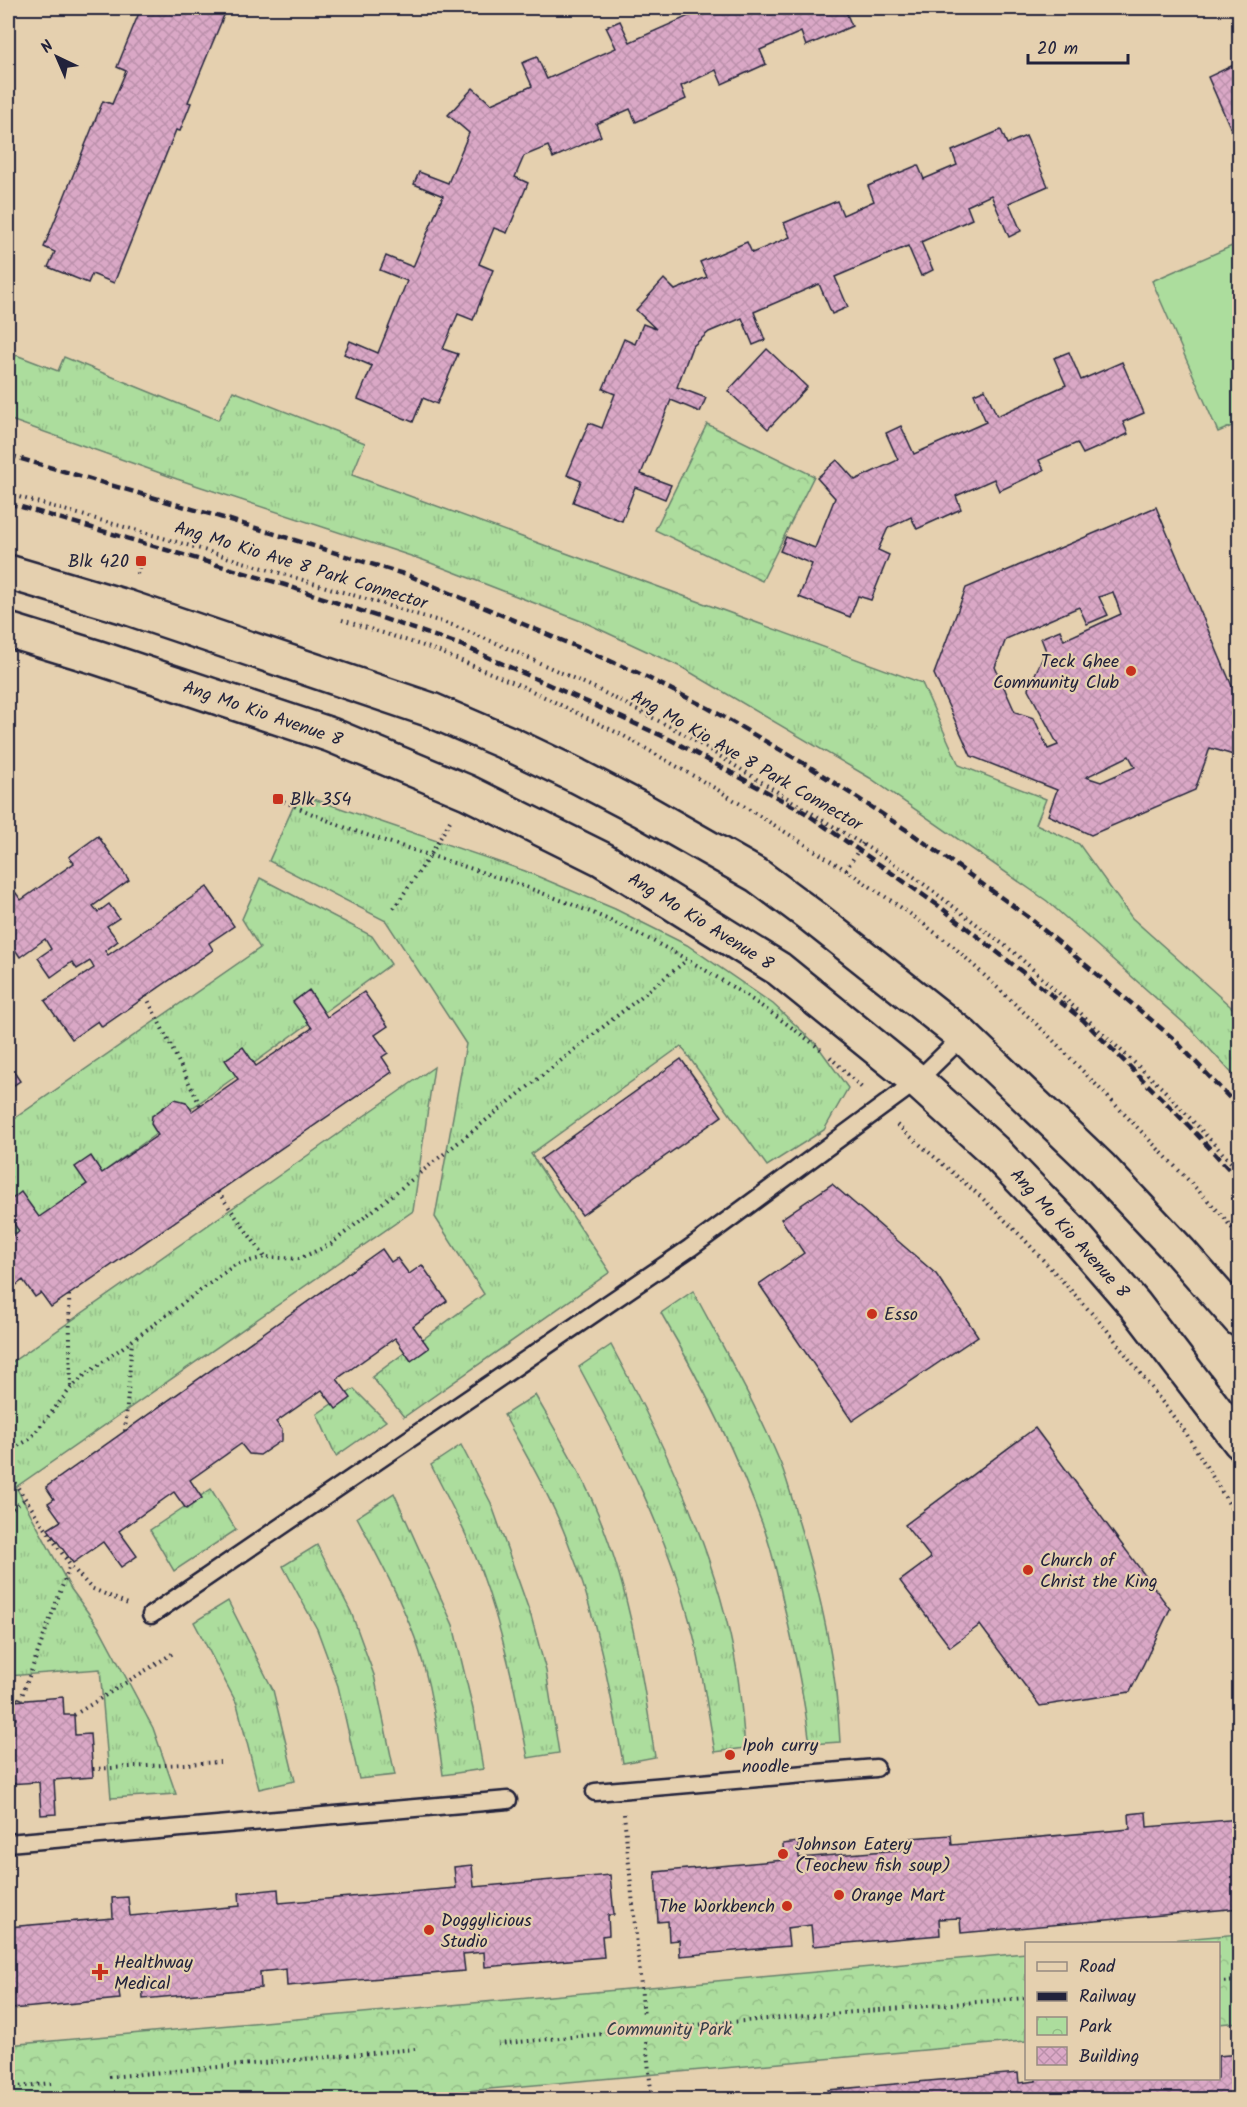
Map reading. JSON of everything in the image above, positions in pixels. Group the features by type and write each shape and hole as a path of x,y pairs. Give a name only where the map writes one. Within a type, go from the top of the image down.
{"main road":[{"path":"8,572 126,606 431,710 539,758 644,811 758,876 963,1036 1101,1168 1180,1252 1239,1320"},
{"name":"Ang Mo Kio Avenue 8","path":"8,630 331,735 477,797 602,859 779,969 917,1081 994,1151 1071,1231 1135,1305 1239,1442"}],"lane":[{"path":"151,1615 690,1248 917,1081 963,1036"},
{"path":"595,1792 876,1768"},
{"path":"8,1843 508,1800"}],"path":[{"name":"Ang Mo Kio Ave 8 Park Connector","path":"8,494 452,626 496,643 597,689 682,733 909,873 1016,954 1163,1089 1239,1172"},
{"path":"278,799 348,828 522,886 612,921 687,960 756,1003 801,1035 854,1079 912,1140 980,1196 1016,1231 1107,1330 1186,1433 1239,1522"},
{"path":"846,870 863,843"},
{"path":"394,908 431,854"},
{"path":"8,1452 30,1439 71,1388 85,1375 235,1265 265,1257 299,1259 331,1244 687,960"},
{"path":"146,996 200,1105"},
{"path":"218,1192 265,1257"},
{"path":"69,1295 71,1388"},
{"path":"125,1431 132,1340"},
{"path":"8,1473 24,1500 70,1565 91,1588 151,1615"},
{"path":"8,1512 24,1500"},
{"path":"8,1690 20,1701 70,1565"},
{"path":"74,1715 175,1652"},
{"path":"93,1769 220,1762"},
{"path":"622,1790 644,2016"},
{"path":"1220,1982 1239,1981"},
{"path":"658,2028 1025,1998"},
{"path":"498,2044 632,2031"},
{"path":"646,2042 652,2100"},
{"path":"109,2077 416,2049"},
{"path":"8,2088 51,2083"}],"green space":[{"path":"1239,243 1239,423 1218,432 1152,281"},
{"path":"16,355 58,371 64,357 218,420 233,391 365,443 352,475 922,683 959,765 1046,799 1036,824 1079,844 1132,918 1239,1014 1239,1081 1194,1032 1047,901 870,778 683,668 586,623 423,560 177,479 8,419 8,376"},
{"path":"707,424 814,476 762,581 655,530"},
{"path":"299,794 525,871 615,909 687,945 773,1004 817,1045 848,1088 824,1130 767,1166 681,1046 531,1154 610,1272 404,1417 372,1377 484,1294 435,1217 466,1044 386,921 269,861"},
{"path":"260,878 372,936 391,964 8,1241 8,1123 260,948 242,919"},
{"path":"434,1067 413,1211 16,1487 71,1589 100,1629 153,1728 176,1794 111,1798 100,1669 8,1676 8,1365"},
{"path":"693,1291 749,1397 786,1477 815,1578 827,1631 840,1742 810,1744 795,1657 776,1568 765,1531 718,1420 661,1313"},
{"path":"611,1345 651,1422 688,1504 717,1587 729,1629 742,1710 745,1748 715,1752 694,1638 669,1555 642,1491 579,1367"},
{"path":"354,1389 386,1421 336,1456 317,1414"},
{"path":"535,1395 581,1477 614,1557 636,1642 655,1757 623,1763 601,1651 578,1569 554,1509 504,1415"},
{"path":"461,1445 491,1503 531,1616 546,1671 559,1753 528,1758 496,1615 469,1542 431,1465"},
{"path":"211,1489 236,1530 174,1571 150,1530"},
{"path":"394,1493 453,1625 473,1709 483,1769 443,1775 433,1706 421,1655 409,1622 357,1517"},
{"path":"317,1545 351,1612 374,1675 395,1775 359,1779 338,1686 317,1629 283,1566"},
{"path":"228,1601 273,1690 295,1781 259,1789 237,1704 194,1622"},
{"path":"1239,1934 1239,2022 1220,2024 1220,1942 1148,1942"},
{"name":"Community Park","path":"1025,1953 1025,2041 378,2099 8,2099 8,2045"}],"building":[{"path":"141,8 227,8 188,102 191,103 180,131 176,130 114,283 92,274 88,283 48,267 55,252 44,247 103,101 112,104 126,71 117,67"},
{"path":"696,8 856,8 846,12 852,26 806,46 801,32 760,50 766,64 722,84 716,70 681,86 686,99 636,122 630,109 596,124 601,136 553,158 548,146 524,156 515,177 528,183 507,233 494,228 479,264 493,270 473,320 458,314 443,349 458,354 437,404 423,398 413,422 358,399 372,366 344,354 350,341 378,353 407,281 380,270 386,256 413,267 443,196 414,184 419,172 448,183 469,133 448,115 473,88 491,104 532,86 522,63 537,57 547,79 616,48 606,27 620,21 630,42 698,12"},
{"path":"1240,62 1240,133 1234,136 1208,77"},
{"path":"1001,130 1007,144 1026,136 1048,186 1009,203 1021,231 1009,237 991,195 967,206 972,219 921,242 933,270 921,276 908,246 835,277 848,307 832,314 819,284 754,312 765,340 753,345 742,318 709,332 692,347 677,387 706,398 700,412 671,400 641,474 671,485 665,499 635,487 622,521 573,502 581,481 567,475 589,423 602,428 615,394 603,389 624,339 635,344 643,324 656,329 636,310 664,279 675,290 707,277 700,262 747,242 752,253 790,237 784,223 837,201 843,215 874,201 868,186 918,165 924,179 957,165 952,151"},
{"path":"767,349 807,387 768,429 728,391"},
{"path":"1069,352 1081,380 1122,362 1144,413 1123,422 1128,434 1083,454 1077,443 1039,460 1044,470 999,491 994,479 956,496 961,509 917,529 911,517 888,528 878,550 889,555 871,600 858,596 850,617 799,597 812,564 780,551 786,537 815,548 835,498 817,478 837,460 855,480 898,460 886,433 901,426 914,454 986,422 974,394 985,389 997,416 1066,385 1054,358"},
{"name":"Teck Ghee Community Club","path":"1156,507 1237,698 1240,699 1240,757 1210,748 1195,790 1091,835 1048,815 1057,790 971,756 934,674 966,588","holes":["1113,592 1121,614 1064,640 1060,630 1041,638 1046,651 1028,689 1058,745 1048,749 1034,718 1015,712 995,667 1006,639 1079,607 1087,624 1108,615 1099,597","1129,756 1135,767 1101,782 1086,777"]},
{"path":"98,836 129,880 93,906 98,912 109,904 119,918 107,926 118,941 105,951 108,955 207,887 234,926 209,943 213,950 102,1027 98,1021 72,1039 45,1001 94,968 90,961 77,969 72,962 51,977 38,958 51,949 45,939 20,957 8,939 8,899 16,893 21,900 74,863 69,857"},
{"path":"309,990 327,1017 364,992 388,1026 375,1035 388,1053 382,1057 392,1072 51,1307 41,1293 35,1297 23,1280 11,1289 8,1283 8,1239 19,1231 8,1215 8,1202 21,1192 39,1217 87,1184 75,1167 91,1156 102,1173 158,1135 151,1124 152,1116 175,1099 186,1102 192,1111 238,1079 225,1060 243,1047 256,1066 312,1028 293,1002"},
{"path":"681,1059 722,1116 582,1215 541,1159"},
{"path":"8,1063 20,1081 8,1089"},
{"path":"832,1184 936,1274 978,1336 852,1421 759,1284 804,1253 781,1219"},
{"path":"382,1249 391,1262 397,1258 409,1274 422,1265 447,1301 413,1326 429,1348 411,1361 395,1338 337,1379 351,1398 336,1409 322,1390 276,1422 282,1430 282,1440 260,1455 249,1454 241,1444 190,1480 202,1498 186,1509 174,1492 119,1531 137,1556 121,1567 103,1542 73,1563 48,1529 61,1521 48,1503 54,1499 46,1487"},
{"name":"Church of Christ the King","path":"1035,1428 1170,1609 1130,1692 1040,1706 980,1625 950,1647 900,1581 931,1558 905,1525"},
{"path":"63,1697 64,1715 74,1715 75,1735 90,1734 93,1777 54,1780 56,1814 41,1815 39,1782 8,1784 8,1719 16,1719 14,1701"},
{"path":"1146,1812 1147,1827 1240,1819 1240,1908 961,1933 960,1918 939,1919 940,1935 813,1946 811,1925 787,1928 789,1946 680,1956 679,1940 669,1941 668,1921 658,1922 655,1872 784,1860 783,1844 798,1842 799,1858 910,1849 910,1838 951,1835 952,1845 1130,1829 1129,1814"},
{"path":"472,1865 474,1887 610,1875 614,1915 608,1915 609,1935 602,1936 604,1957 485,1967 484,1952 463,1954 465,1971 287,1986 286,1969 260,1972 261,1988 143,1999 142,1981 118,1983 120,1999 12,2009 10,1989 8,1990 8,1927 113,1918 112,1898 128,1897 130,1916 240,1906 239,1893 278,1889 279,1903 456,1888 454,1867"},
{"path":"1240,2054 1240,2100 829,2100 828,2090 1018,2073 1019,2083 1036,2080 1220,2080 1220,2056"},
{"path":"810,2091 811,2100 712,2100"}],"railway":[{"path":"8,455 410,576 636,672 708,708 810,767 911,833 1027,916 1174,1039 1240,1109"},
{"path":"8,503 285,585 461,645 671,740 804,812 939,906 1083,1020 1190,1127 1240,1181"}],"place":[{"name":"Blk 420","path":"141,561"},
{"name":"Teck Ghee Community Club","path":"1131,671"},
{"name":"Blk 354","path":"278,799"},
{"name":"Esso","path":"872,1314"},
{"name":"Church of Christ the King","path":"1028,1570"},
{"name":"Ipoh curry noodle","path":"730,1755"},
{"name":"Johnson Eatery (Teochew fish soup)","path":"783,1854"},
{"name":"Orange Mart","path":"839,1895"},
{"name":"The Workbench","path":"787,1906"},
{"name":"Doggylicious Studio","path":"429,1930"},
{"name":"Healthway Medical","path":"100,1972"}]}
